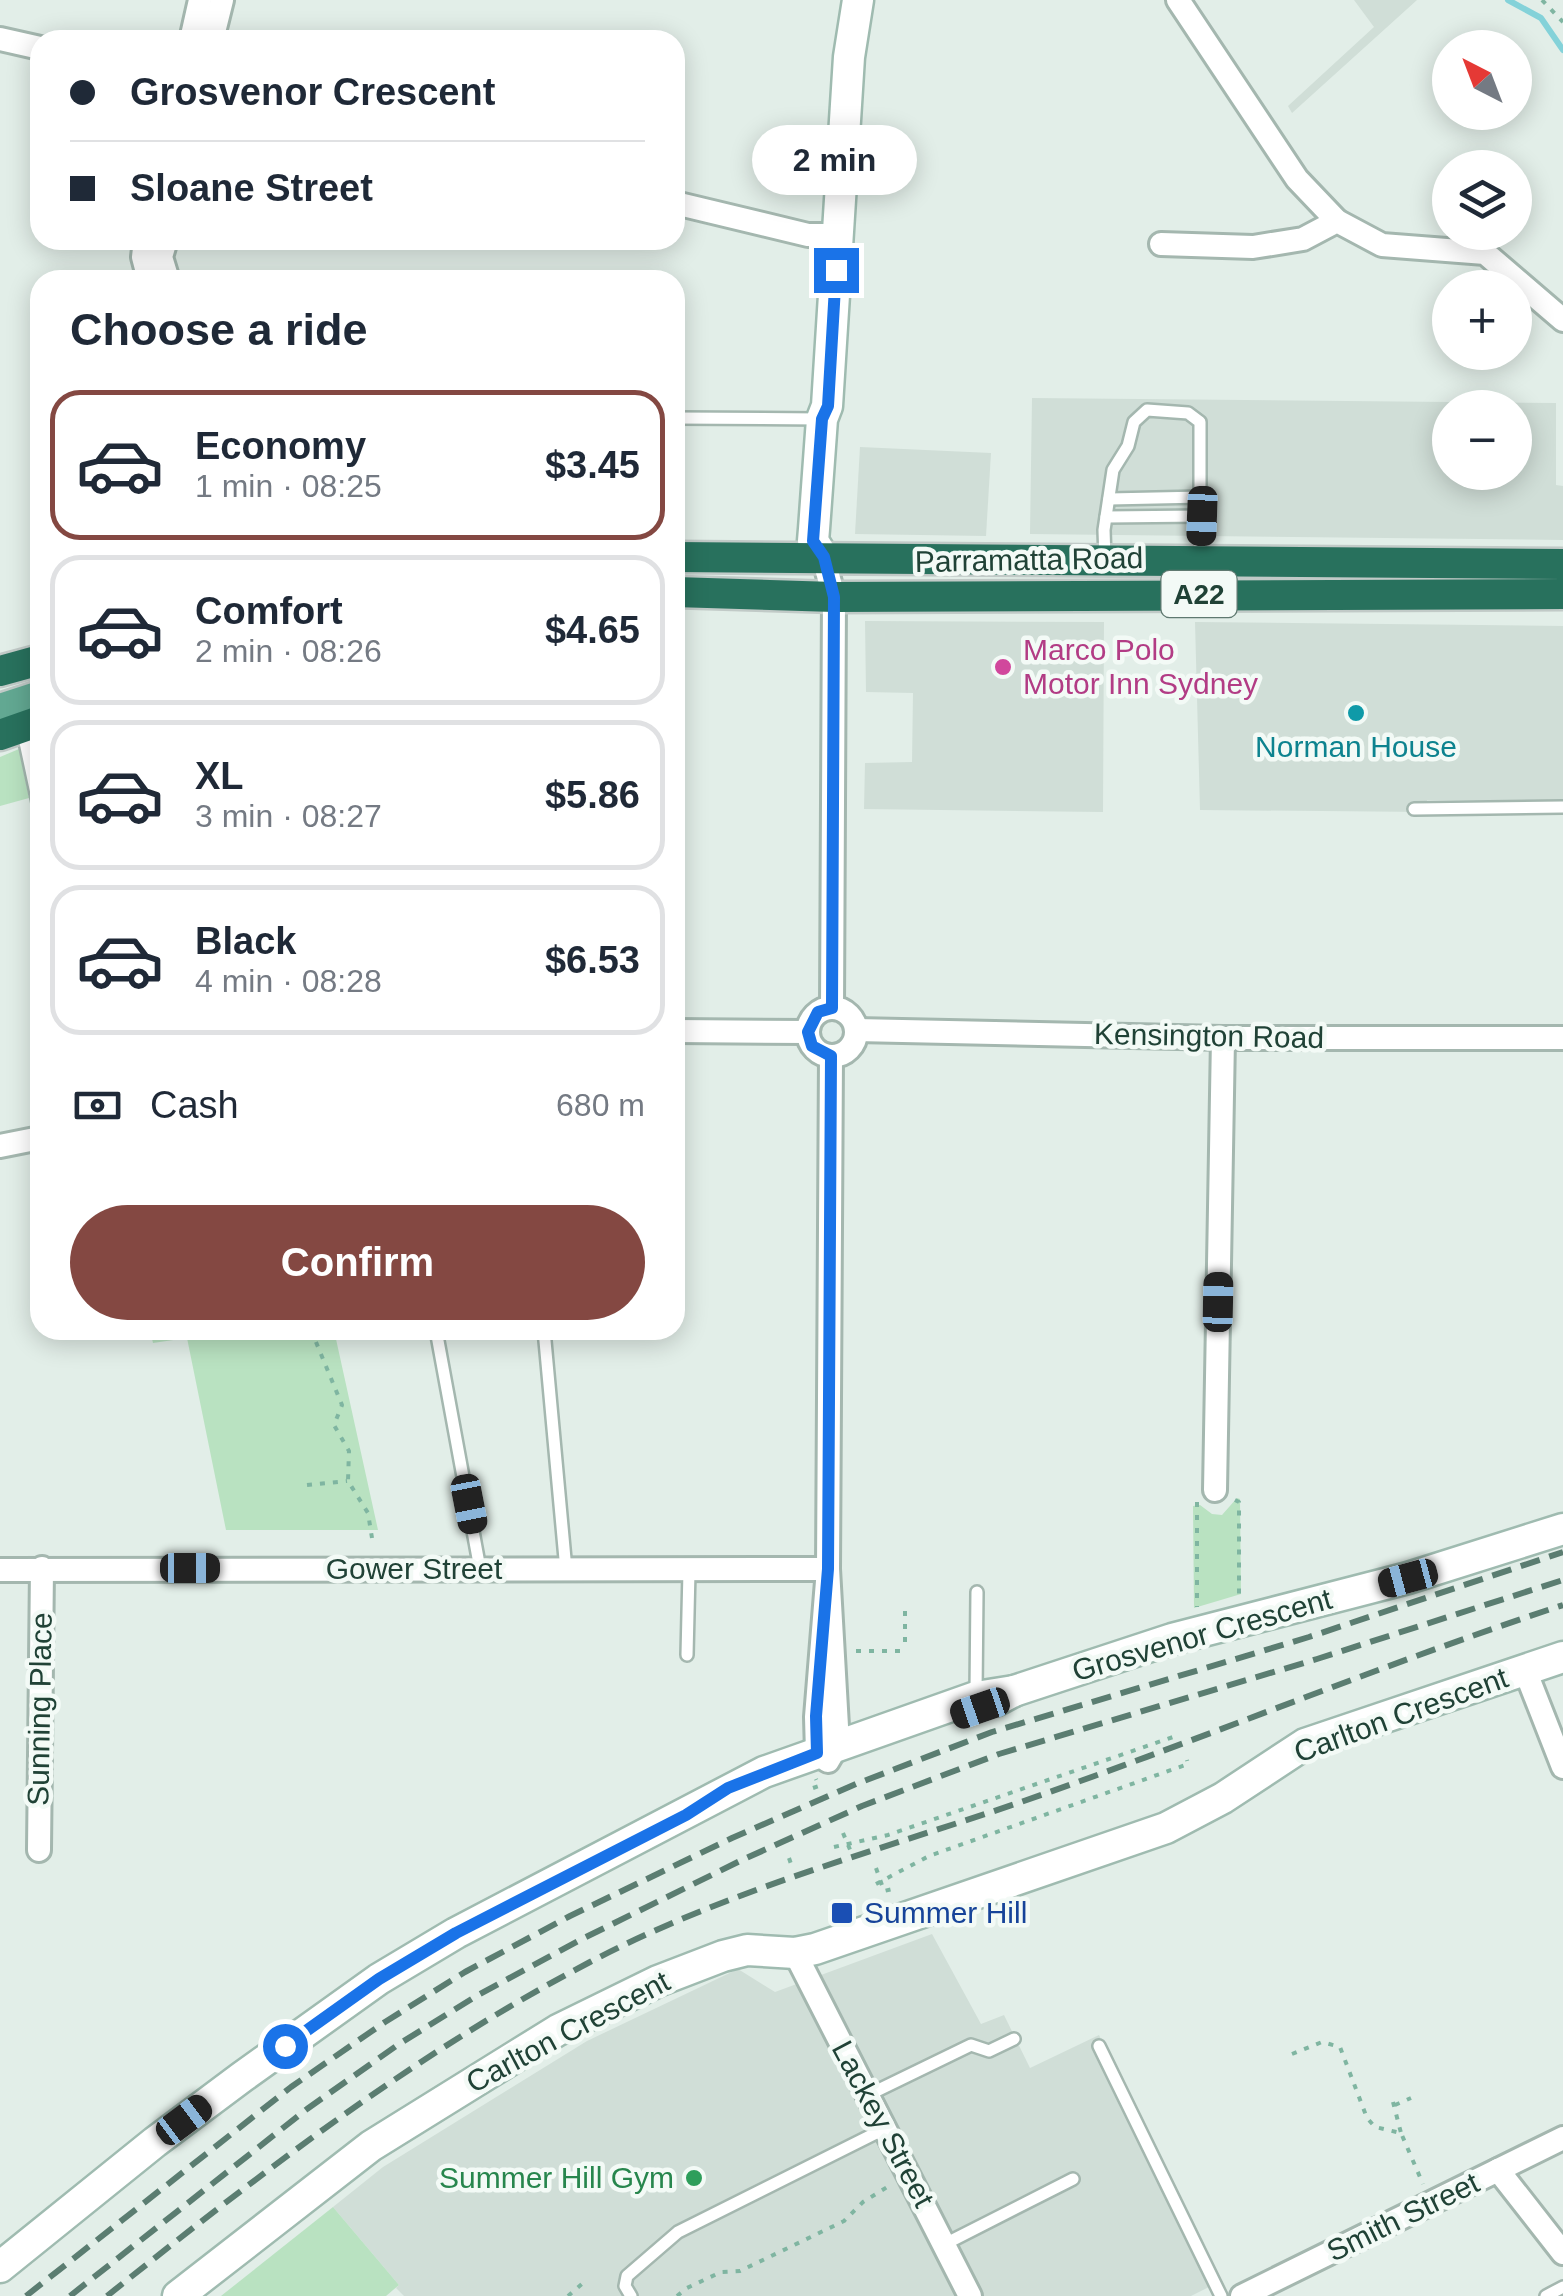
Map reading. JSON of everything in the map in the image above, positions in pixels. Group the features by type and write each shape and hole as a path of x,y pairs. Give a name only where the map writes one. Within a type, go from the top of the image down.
{"highway":[{"name":"Parramatta Road","path":"685,557 1563,564"},
{"name":"Parramatta Road","path":"685,592 834,597 1563,594"},
{"path":"0,671 30,663"}],"street":[{"path":"194,30 200,0"},
{"path":"214,30 222,0"},
{"path":"846,0 850,56"},
{"path":"832,1008 834,597 824,557 813,541 829,414 850,56 858,0"},
{"path":"1178,0 1296,179 1337,220 1382,245 1485,253 1563,320"},
{"path":"0,39 30,46"},
{"path":"685,204 808,235 838,236"},
{"path":"1161,244 1253,247 1303,239 1337,220"},
{"path":"832,1008 846,1012 856,1030 852,1046 831,1056 812,1046 808,1032 818,1012 832,1008"},
{"name":"Kensington Road","path":"856,1030 1223,1038 1563,1038"},
{"path":"685,1031 808,1032"},
{"path":"1215,1490 1223,1038"},
{"path":"825,1759 816,1716 828,1569 831,1056"},
{"path":"0,1146 30,1140"},
{"name":"Grosvenor Crescent","path":"0,2267 154,2142 379,1979 532,1892 686,1815 728,1788 825,1759 978,1703 1197,1632 1408,1578 1563,1529"},
{"name":"Sunning Place","path":"39,1850 42,1568"},
{"name":"Gower Street","path":"0,1570 828,1569"},
{"name":"Carlton Crescent","path":"178,2296 371,2146 558,2030 658,1981 747,1950 795,1953 894,1923 1166,1828 1223,1798 1306,1744 1563,1657"},
{"path":"1525,1670 1563,1767"},
{"name":"Lackey Street","path":"795,1953 970,2296"},
{"name":"Smith Street","path":"1242,2296 1563,2138"},
{"path":"1498,2170 1563,2253"}],"lane":[{"path":"1105,560 1113,470 1128,446 1134,422 1147,410 1188,413 1200,422 1200,561"},
{"path":"685,418 829,414"},
{"path":"1109,499 1202,498"},
{"path":"1106,516 1202,516"},
{"path":"20,716 30,764"},
{"path":"1414,809 1563,807"},
{"path":"438,1340 480,1570"},
{"path":"545,1340 566,1570"},
{"path":"687,1655 690,1571"},
{"path":"977,1592 978,1703"},
{"path":"866,2096 971,2044 989,2050 1014,2038"},
{"path":"1099,2046 1221,2296"},
{"path":"631,2296 625,2286 627,2276 678,2232 884,2129"},
{"path":"944,2244 1073,2180"},
{"path":"1546,2296 1563,2287"}],"path":[{"path":"1542,0 1563,22"},
{"path":"315,1340 342,1405 334,1425 349,1451 348,1481 368,1514 372,1538"},
{"path":"307,1485 348,1481"},
{"path":"1197,1632 1196,1503 1215,1490 1238,1502 1239,1622"},
{"path":"904,1611 905,1642"},
{"path":"856,1651 904,1651"},
{"path":"834,1847 920,1827 1176,1736 1177,1740"},
{"path":"812,1788 818,1786 825,1759"},
{"path":"878,1883 928,1854 1188,1764 1187,1760"},
{"path":"844,1833 850,1852"},
{"path":"785,1866 790,1860 794,1870"},
{"path":"876,1868 878,1883 884,1891 893,1889"},
{"path":"1292,2054 1322,2042 1340,2047 1368,2118 1375,2127 1401,2133"},
{"path":"1412,2098 1394,2103 1401,2133 1423,2184"},
{"path":"677,2296 721,2272 740,2271 844,2221 863,2202 901,2179"},
{"path":"568,2296 583,2283"}],"shaded area":[{"path":"1354,0 1417,0 1292,113 1288,106 1374,27"},
{"path":"1032,398 1432,402 1432,490 1532,490 1532,403 1556,403 1556,485 1563,486 1563,540 1030,534"},
{"path":"860,447 991,453 986,536 855,534"},
{"path":"865,621 1104,622 1103,812 864,809 865,763 912,762 913,693 866,692"},
{"path":"1195,622 1563,626 1563,801 1427,800 1425,812 1200,810"},
{"path":"932,1934 981,2024 1004,2015 1030,2068 1099,2035 1219,2282 1191,2296 404,2296 333,2207 383,2167 587,2041 738,1969 775,1992"}],"green space":[{"path":"19,749 29,798 0,806 0,757"},
{"path":"187,1340 336,1340 378,1530 226,1530"},
{"path":"1237,1498 1241,1594 1194,1608 1193,1506 1200,1505 1212,1514 1222,1515"},
{"path":"333,2207 399,2285 386,2296 221,2296"}],"waterway":[{"path":"1508,0 1541,18 1563,50"}],"railway":[{"path":"26,2296 291,2087 465,1972 570,1916 732,1838 856,1784 992,1732 1309,1637 1563,1552"},
{"path":"70,2296 307,2109 399,2044 478,1995 582,1939 742,1860 862,1806 999,1754 1563,1580"},
{"path":"107,2296 281,2161 400,2076 525,1998 641,1937 747,1893 1018,1803 1563,1605"}],"place":[{"name":"Marco Polo Motor Inn Sydney","path":"1003,667"},
{"name":"Norman House","path":"1356,713"},
{"name":"Summer Hill","path":"842,1913"},
{"name":"Summer Hill Gym","path":"694,2178"}],"route":[{"path":"285,2046 379,1979 456,1933 686,1815 728,1788 817,1753 816,1716 828,1569 831,1056 812,1046 808,1032 818,1012 832,1008 834,597 824,557 813,541 822,419 828,406 836,270"}]}
